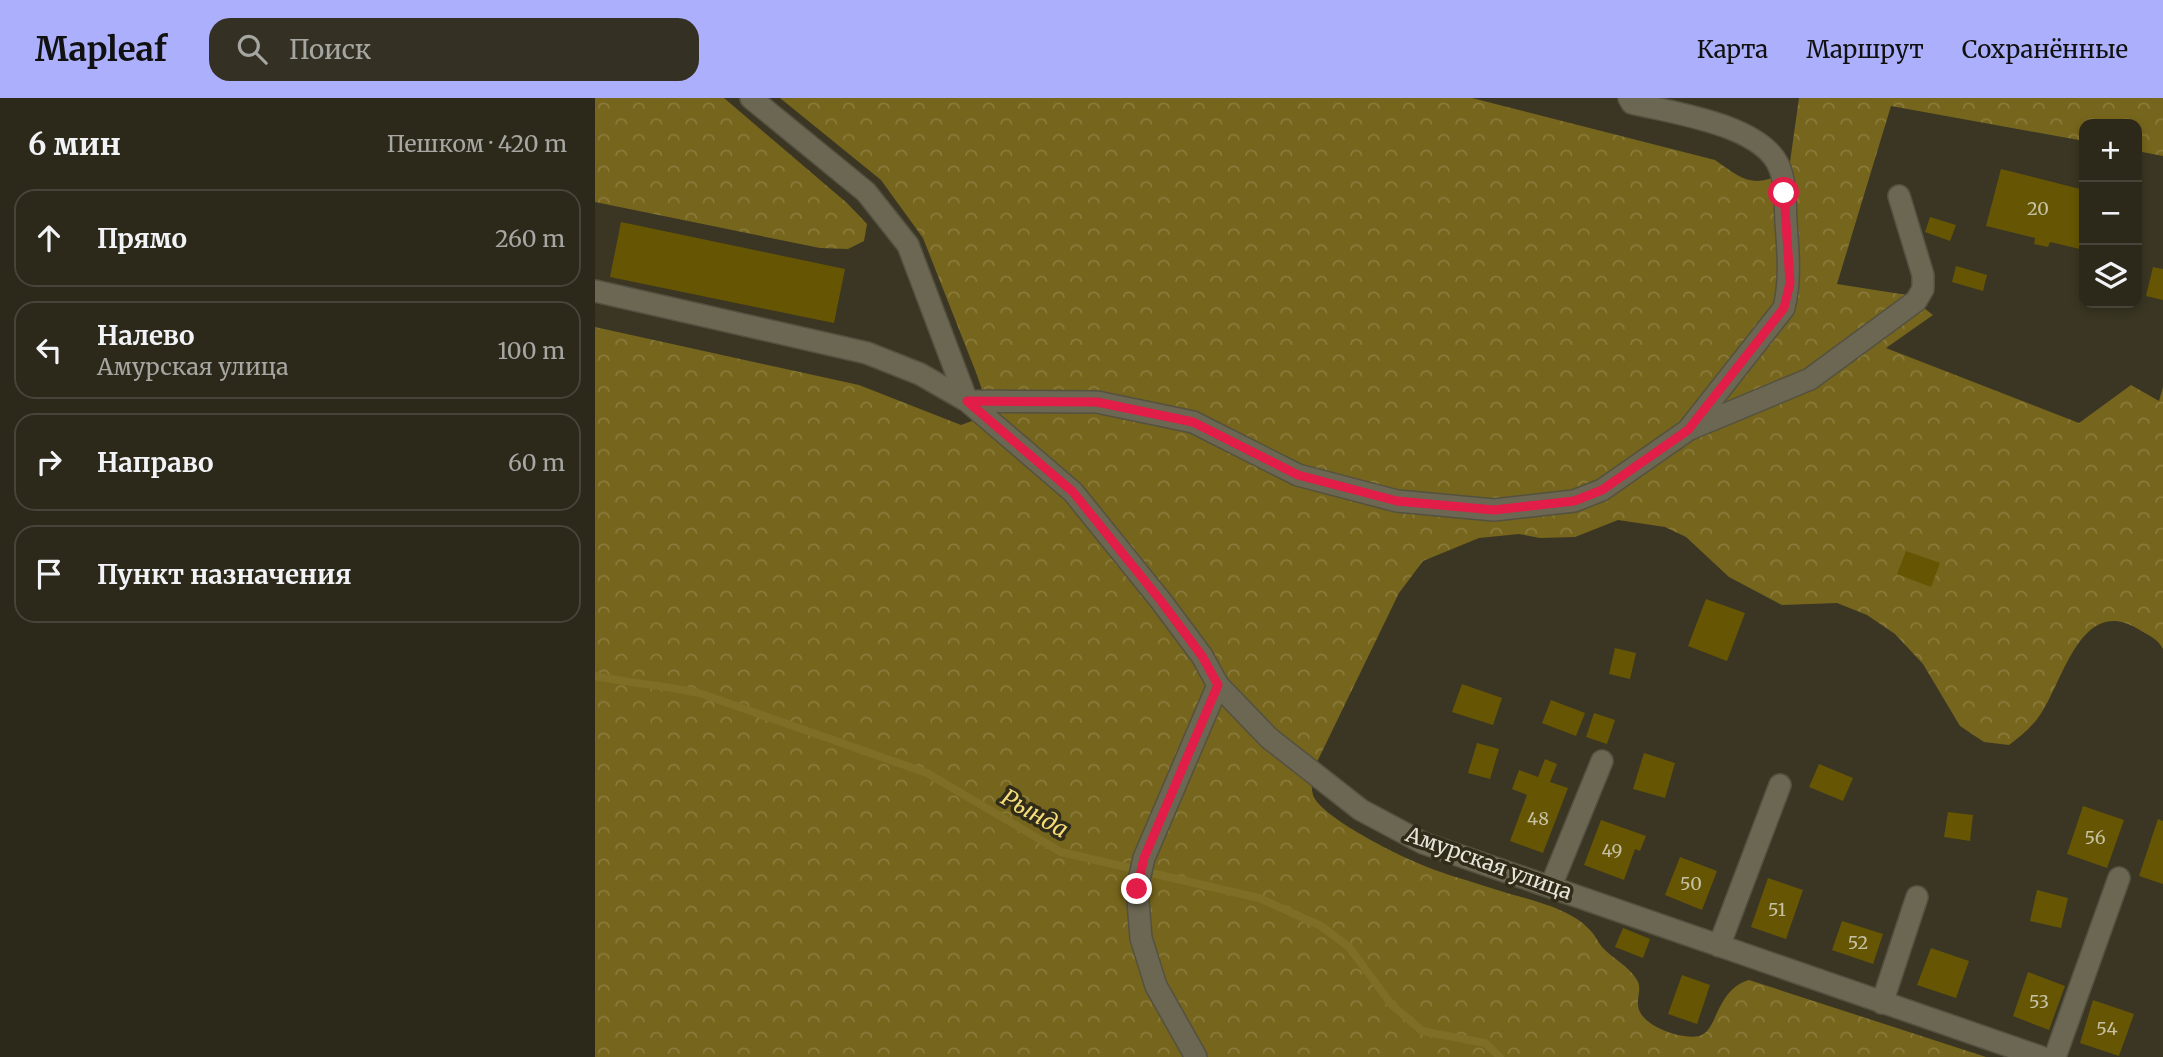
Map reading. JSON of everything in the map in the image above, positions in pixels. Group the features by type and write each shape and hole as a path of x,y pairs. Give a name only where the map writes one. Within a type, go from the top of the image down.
{"street":[{"path":"751,98 866,192 908,245 967,401 1109,405 1193,422 1298,475 1397,501 1494,510 1574,501 1602,490 1688,430 1810,379 1916,301 1923,289 1923,275 1899,196"},
{"path":"1629,98 1633,103 1743,133 1766,147 1780,167 1790,283 1784,308 1688,430"},
{"name":"Амурская улица","path":"595,291 867,353 920,374 967,401 1073,492 1161,601 1202,656 1218,685 1269,738 1361,810 1423,843 2041,1057"},
{"path":"1196,1057 1156,986 1141,938 1137,889 1144,858 1218,685"},
{"path":"1551,886 1602,761"},
{"path":"1719,946 1780,785"},
{"path":"2055,1057 2119,878"},
{"path":"1882,1003 1917,897"}],"green space":[{"path":"595,98 724,98 847,203 867,224 864,241 848,249 820,248 595,202"},
{"path":"780,98 1472,98 1715,160 1742,178 1759,181 1778,176 1789,169 1799,98 2163,98 2163,156 2142,152 2142,119 2079,119 2079,140 1891,106 1837,284 1907,295 1933,315 1886,348 2079,423 2131,385 2159,401 2163,387 2163,649 2156,640 2138,629 2118,621 2102,623 2088,632 2076,646 2040,715 2030,728 2009,745 1984,742 1960,726 1923,664 1895,634 1867,615 1837,603 1782,605 1729,577 1686,537 1665,527 1618,520 1575,537 1540,538 1519,534 1479,538 1423,561 1399,593 1313,775 1312,791 1318,803 1342,823 1374,842 1433,869 1545,904 1581,922 1602,947 1634,975 1639,986 1640,1013 1663,1030 1692,1037 1705,1033 1730,992 1749,980 1986,1057 595,1057 595,327 859,385 961,425 983,417 985,399 977,375 923,238 881,180"}],"building":[{"path":"2001,169 2079,189 2079,249 2050,242 2048,247 2034,244 2035,238 1986,226"},
{"path":"1930,217 1956,225 1950,241 1925,232"},
{"path":"621,222 845,269 834,323 610,277"},
{"path":"1956,266 1987,275 1983,291 1952,282"},
{"path":"2153,267 2163,269 2163,300 2146,296"},
{"path":"1906,551 1940,563 1931,587 1897,574"},
{"path":"1706,599 1745,613 1727,661 1688,646"},
{"path":"1615,648 1636,653 1630,679 1609,674"},
{"path":"1462,684 1502,698 1493,725 1452,712"},
{"path":"1551,700 1585,713 1576,736 1542,723"},
{"path":"1594,713 1615,720 1607,744 1586,737"},
{"path":"1477,743 1499,749 1490,779 1468,773"},
{"path":"1644,753 1675,763 1665,798 1633,789"},
{"path":"1545,759 1557,764 1550,782 1568,788 1543,853 1510,841 1527,795 1512,789 1519,770 1538,777"},
{"path":"1819,764 1853,778 1843,801 1809,787"},
{"path":"2083,806 2124,820 2107,868 2067,854"},
{"path":"1948,812 1973,815 1970,841 1944,837"},
{"path":"2158,819 2163,821 2163,884 2139,876"},
{"path":"1601,820 1646,836 1640,851 1635,849 1624,880 1584,865"},
{"path":"1680,857 1717,871 1702,910 1665,895"},
{"path":"1768,878 1803,890 1786,939 1751,927"},
{"path":"2037,890 2068,898 2061,928 2030,921"},
{"path":"1842,921 1883,934 1873,964 1832,950"},
{"path":"1623,928 1650,939 1643,958 1615,947"},
{"path":"1931,948 1969,961 1956,998 1917,985"},
{"path":"2028,972 2065,986 2049,1030 2013,1016"},
{"path":"1682,975 1710,985 1697,1024 1668,1014"},
{"path":"2093,1000 2134,1014 2119,1056 2080,1043"}],"waterway":[{"name":"Рында","path":"595,676 702,694 927,773 1061,852 1259,898 1321,926 1349,947 1391,1004 1422,1031 1485,1043 1500,1057"}],"route":[{"path":"1137,889 1144,858 1218,685 1202,656 1161,601 1073,492 967,401 1097,402 1193,422 1298,475 1397,501 1494,510 1574,501 1602,490 1688,430 1784,308 1790,283 1784,193"}]}
